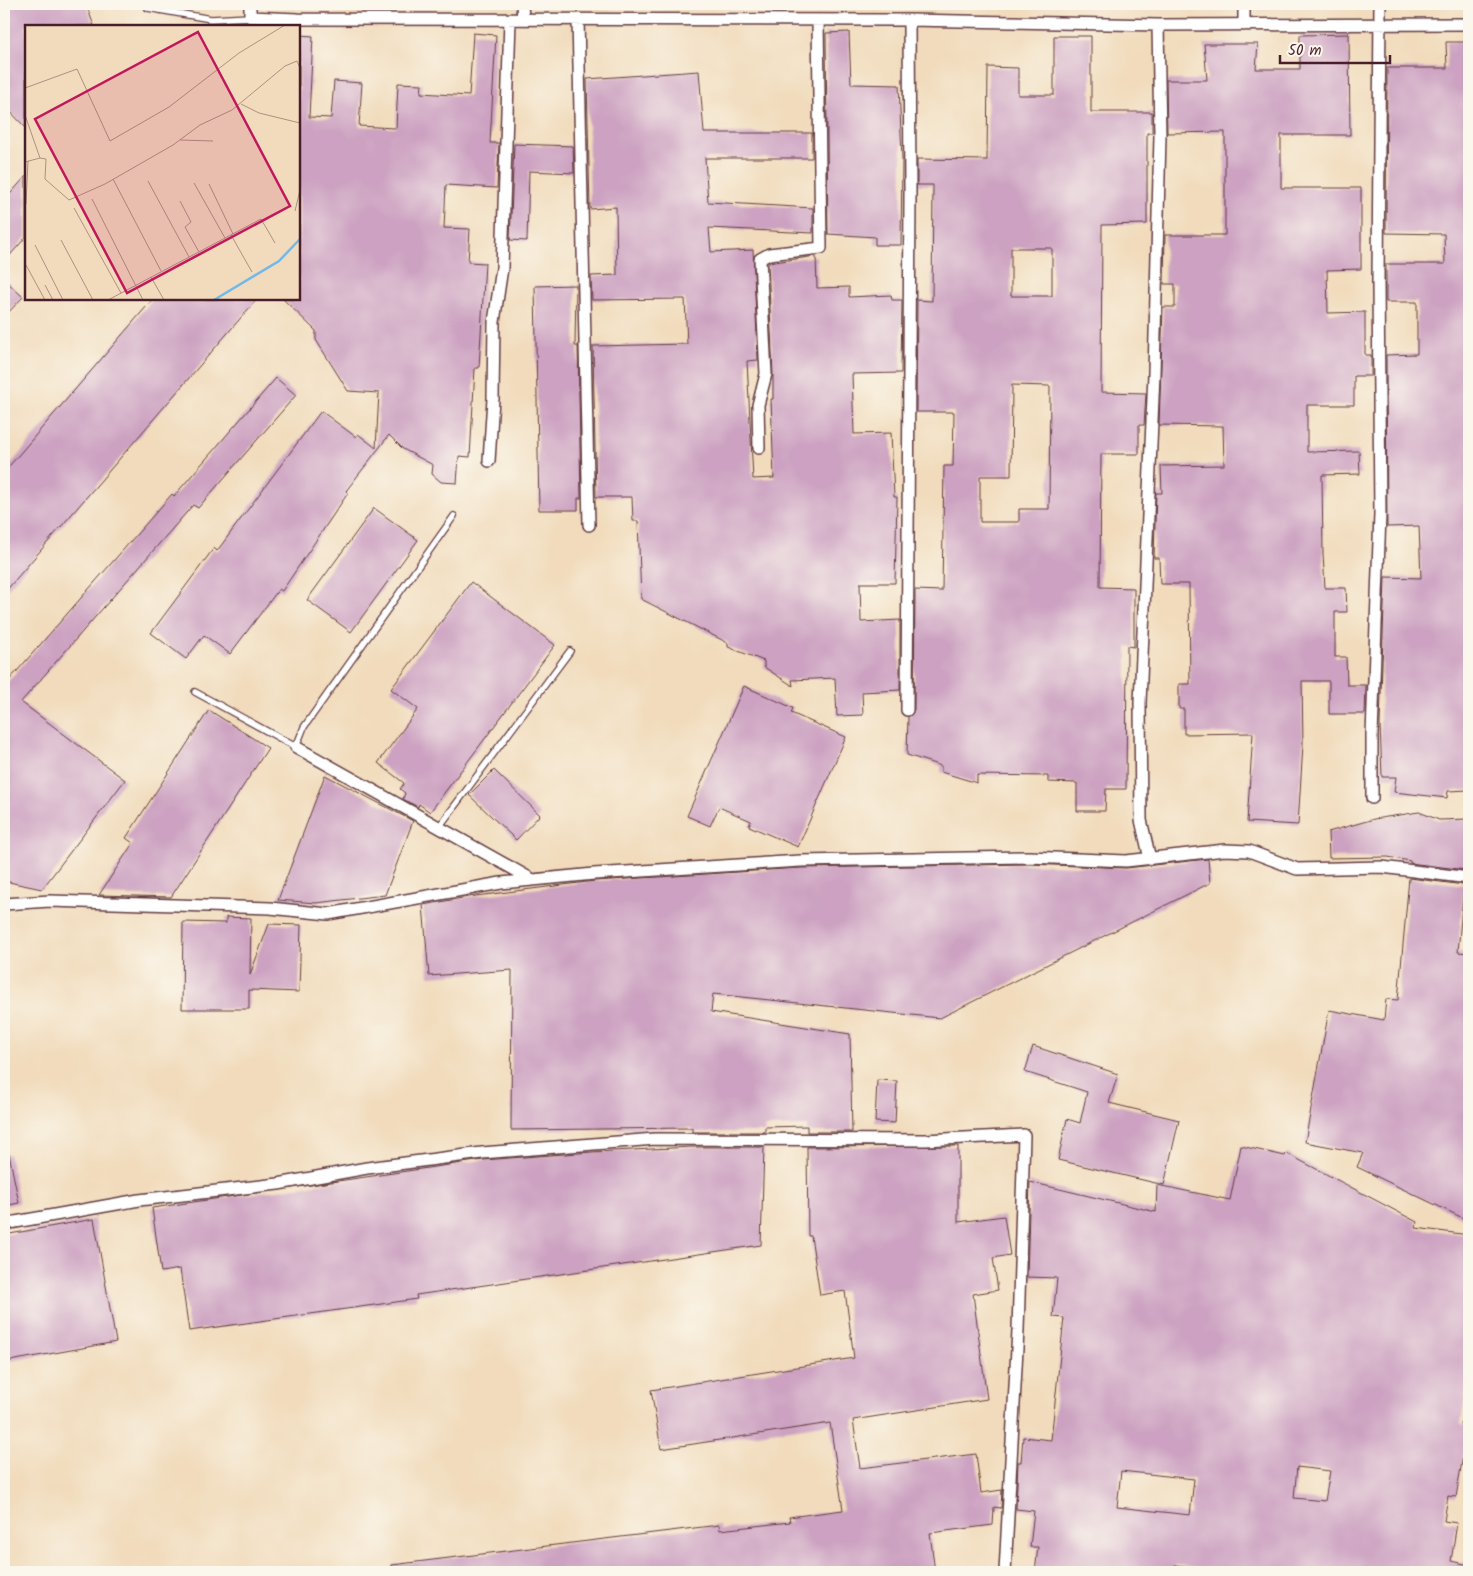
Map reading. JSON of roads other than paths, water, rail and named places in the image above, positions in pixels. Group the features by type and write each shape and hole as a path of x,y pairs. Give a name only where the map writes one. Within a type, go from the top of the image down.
{"street":[{"path":"250,4 250,17 510,20 909,20 1158,25 1469,24"},
{"path":"522,4 522,19"},
{"path":"1244,4 1244,25"},
{"path":"1372,798 1372,735 1380,514 1380,4"},
{"path":"578,19 589,525"},
{"path":"489,461 494,399 494,322 502,268 510,20"},
{"path":"759,448 758,405 766,374 760,259 769,254 821,248 818,20"},
{"path":"907,710 910,202 909,20"},
{"path":"1150,859 1141,820 1140,703 1154,374 1160,136 1158,25"},
{"path":"296,747 533,880"},
{"path":"4,904 59,901 270,908 328,914 501,883 594,874 801,861 1029,857 1126,861 1207,851 1250,851 1297,869 1382,866 1469,878"},
{"path":"4,1224 139,1200 278,1184 367,1168 482,1153 655,1139 925,1140 1024,1135 1018,1330 1005,1572"}],"lane":[{"path":"148,8 211,19 250,17"},
{"path":"195,692 296,747 304,727 454,516"},
{"path":"439,827 570,651"}]}
